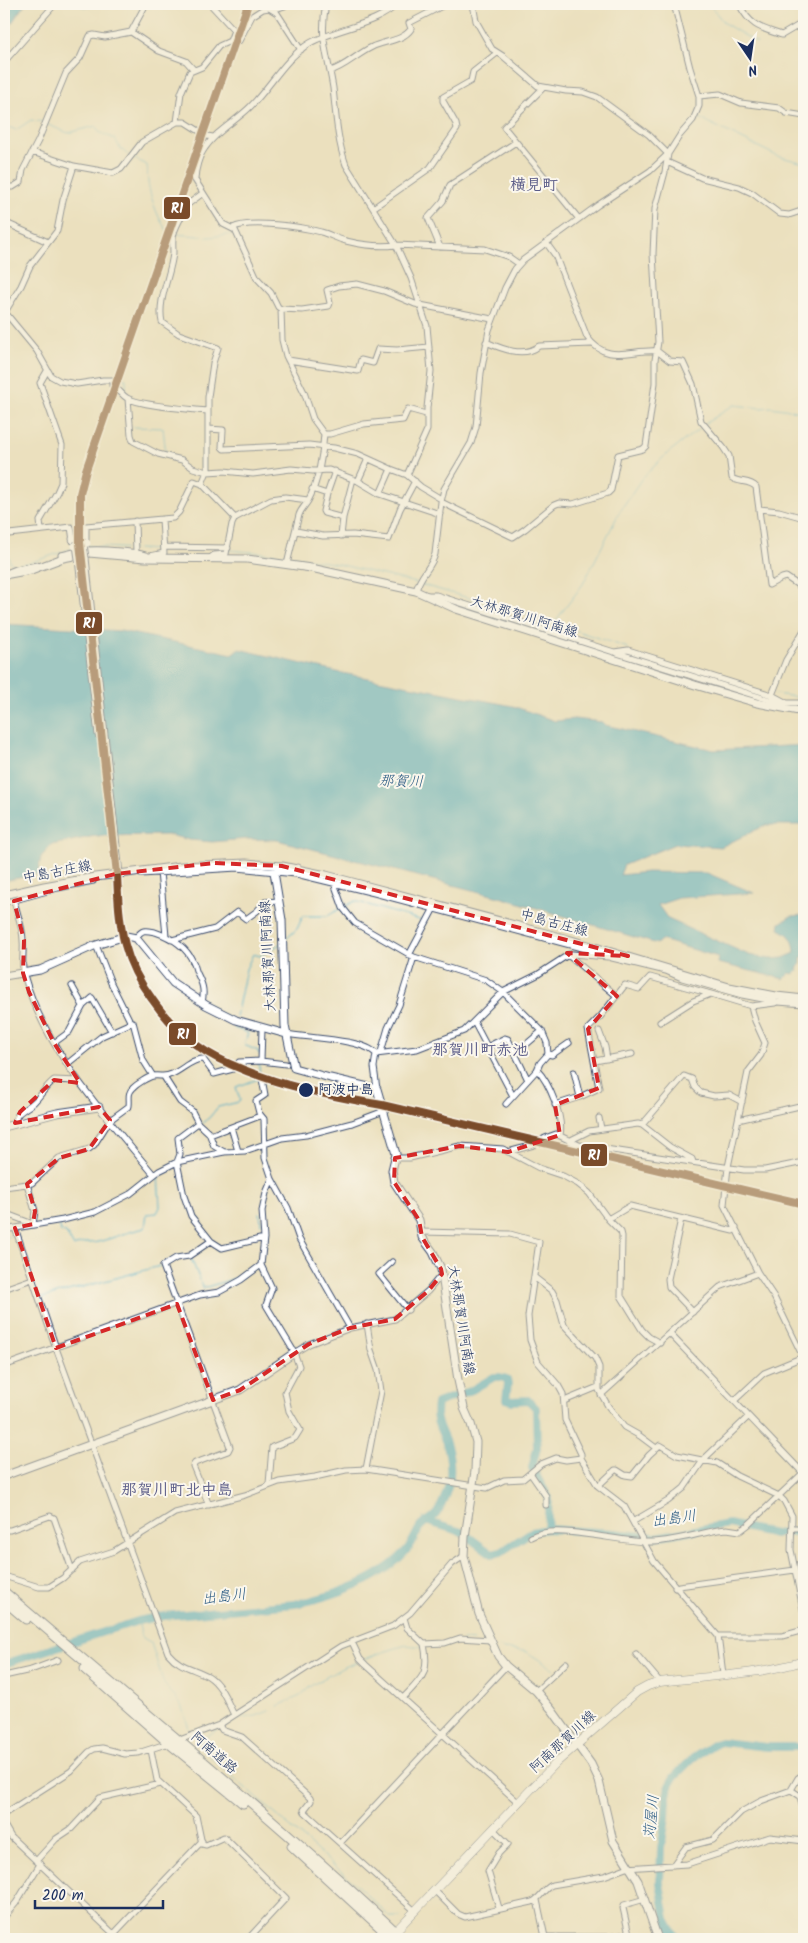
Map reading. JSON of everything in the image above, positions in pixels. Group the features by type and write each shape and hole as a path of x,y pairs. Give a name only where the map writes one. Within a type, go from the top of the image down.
{"highway":[{"name":"阿南道路","path":"4,1592 169,1743 251,1810 392,1937 403,1939"},
{"name":"阿南道路","path":"4,1600 51,1636"},
{"name":"阿南道路","path":"75,1657 179,1740 340,1881 392,1937"}],"main road":[{"name":"大林那賀川阿南線","path":"4,575 31,570 81,553 210,558 287,564 417,586 426,595 456,609 695,685 757,703 804,712"},
{"path":"81,553 116,873 214,863 246,863 298,868"},
{"path":"274,872 298,868"},
{"name":"中島古庄線","path":"298,868 628,956 738,989 801,999"},
{"name":"大林那賀川阿南線","path":"274,872 282,920 286,1034 294,1068 376,1089 384,1111 395,1158 392,1177 419,1220 425,1242 439,1263 461,1394 476,1442 473,1486 465,1533 464,1556 479,1614 490,1640 506,1666 536,1691 552,1710 596,1773 613,1841 631,1867 645,1899 658,1939"},
{"name":"中島古庄線","path":"4,895 116,873"},
{"path":"4,976 49,966 96,945 126,936 136,938 174,983 202,1002 227,1016 262,1029 286,1034"},
{"path":"4,1127 57,1113 99,1107"},
{"path":"4,1476 240,1390 294,1353"},
{"name":"阿南那賀川線","path":"392,1937 557,1762 638,1692 660,1682 786,1667 804,1661"}],"street":[{"path":"4,62 55,4"},
{"path":"131,32 146,4"},
{"path":"210,4 234,30 230,41"},
{"path":"177,122 181,93 190,72 202,67 219,46 230,41 239,40 252,16 263,9 273,10 290,4"},
{"path":"326,4 323,36 330,71 341,152 346,165 396,244 411,278 427,326 431,378 426,414 428,424 425,436 407,475"},
{"path":"397,4 385,13 323,36 300,50 283,66 271,84 251,106 213,137 202,153 195,174 195,180 223,224 233,228 257,278 281,309 302,310 329,306 327,290 338,286 357,284 384,291 419,305 492,319"},
{"path":"330,71 372,47 387,43 408,32 411,29 409,23 446,4"},
{"path":"473,4 476,21 492,50 538,86 583,92 597,97 649,135 668,154"},
{"path":"417,586 433,561 441,501 450,478 471,443 476,428 486,342 492,319 505,288 519,264 598,205 643,176 668,154 697,113 699,96 674,4"},
{"path":"739,4 746,17 754,25 782,36 804,22"},
{"path":"273,10 300,50"},
{"path":"4,186 13,187 21,182 23,170 66,73 80,58 90,36 105,37 131,32 159,51 186,61 194,70"},
{"path":"373,208 430,168 457,130 443,101 443,97 471,81 473,72 497,53"},
{"path":"543,88 504,127 579,219"},
{"path":"699,96 720,94 741,102 780,108 786,113 804,116"},
{"path":"32,152 74,166 117,173 142,142 177,122 185,122 213,137"},
{"path":"440,247 428,218 443,201 450,185 516,142"},
{"path":"209,429 223,430 222,447 224,449 293,445 323,446 358,454 391,470 407,475 441,501 495,529 514,536 554,504 573,504 608,493 611,490 618,455 643,449 646,446 655,383 655,360 658,351 653,242 655,208 668,154"},
{"path":"667,162 702,178 739,187 752,193 780,214 789,215 804,210"},
{"path":"74,166 63,200 58,227 30,266 21,286 4,312 42,359 47,371 60,381 67,384 112,380 112,386 117,387 128,399 207,411"},
{"path":"202,484 207,472 209,429 207,411 213,363 218,348 179,334 162,322 161,308 173,254 173,236 178,222 185,212 187,205 203,193"},
{"path":"4,222 48,242"},
{"path":"233,228 244,224 264,224 320,231 346,241 379,246 396,244 485,249 508,257 519,264"},
{"path":"547,244 555,256 587,337 592,344 607,352 618,354 658,351 670,360 683,362 693,384 702,424 729,456 732,478 754,484 756,487 769,585 786,577 804,589"},
{"path":"281,309 282,340 288,360 304,392 314,419 324,434 318,470 308,500 302,508 287,564"},
{"path":"486,342 502,349 518,352 536,349 540,346 592,344"},
{"path":"288,360 358,371 361,360 373,363 378,349 397,350 429,347"},
{"path":"41,530 40,521 58,492 61,483 61,440 40,383 47,371"},
{"path":"128,399 133,441 158,454 182,460 193,468 207,472 224,470 253,474 291,469 335,471 356,480 380,494 440,514"},
{"path":"324,434 364,424 403,420 408,409 426,414"},
{"path":"341,536 343,518 356,480 368,458"},
{"path":"380,494 391,470"},
{"path":"335,471 323,511 324,513 343,518"},
{"path":"81,553 86,526 167,519 176,516 194,481 202,484 234,518"},
{"path":"296,531 323,536 353,535 389,540 415,481"},
{"path":"312,489 327,494"},
{"path":"210,558 214,555 226,554 234,518 271,499 285,497 308,500"},
{"path":"759,509 779,511 804,518"},
{"path":"162,519 164,549"},
{"path":"135,521 136,550"},
{"path":"4,531 5,534 9,534 71,527 81,553"},
{"path":"81,553 136,550 150,557 164,549 228,548"},
{"path":"426,595 436,595 727,688 804,705"},
{"path":"772,695 786,660 804,630"},
{"path":"614,652 628,650 772,695 790,703"},
{"path":"4,903 58,888 104,879 116,873 126,876 160,872 236,868 296,874 610,956 656,970 667,969 682,978 742,995 778,1002 804,1004"},
{"path":"160,872 166,936"},
{"path":"334,883 343,908 355,923 411,956 486,980 503,992 542,1031 547,1043 548,1054 537,1070 506,1104"},
{"path":"14,901 24,940 23,973 29,992 54,1043 78,1081 154,1175"},
{"path":"172,940 215,929 237,912 246,919 265,902 279,901"},
{"path":"376,1089 374,1067 378,1053 399,1005 411,956 432,910"},
{"path":"136,938 139,933 146,930 166,936 184,948 193,960 203,985 202,1002"},
{"path":"96,945 111,983 130,1021 135,1024 144,1063 153,1076"},
{"path":"286,1034 357,1043 378,1053 417,1049 464,1031 503,992 537,975 568,955 628,956"},
{"path":"568,955 617,996"},
{"path":"555,1105 580,1097 599,1088 588,1029 625,985 639,989 650,976 751,1006 801,999"},
{"path":"72,986 84,1006"},
{"path":"660,1022 693,1001 710,994"},
{"path":"54,1043 69,1032 84,1006 92,998 112,1032"},
{"path":"734,1401 764,1373 804,1358 774,1296 758,1273 724,1206 728,1167 748,1072 761,1055 765,1043 755,1021 751,1006"},
{"path":"67,1064 96,1041 130,1021"},
{"path":"474,1022 512,1096"},
{"path":"260,1061 262,1029"},
{"path":"515,1054 542,1031"},
{"path":"599,1032 606,1047 608,1059"},
{"path":"487,1047 505,1038 508,1039 528,1080"},
{"path":"548,1054 552,1055 569,1044"},
{"path":"595,1061 632,1054"},
{"path":"4,1187 32,1183 59,1158 89,1149 94,1145 110,1120 128,1106 128,1094 135,1086 153,1076 164,1078 183,1069 197,1059 203,1060 214,1074 233,1069 239,1062 260,1061 286,1064"},
{"path":"537,1070 550,1089 561,1128 560,1135"},
{"path":"574,1072 580,1097"},
{"path":"642,1125 684,1076 692,1079 695,1087 701,1093 714,1096 729,1095 742,1102"},
{"path":"164,1078 180,1102 192,1111 198,1123 210,1135 214,1146 224,1152"},
{"path":"262,1079 265,1095 256,1101 259,1117 264,1120 265,1158 272,1179 288,1208 299,1239 350,1328"},
{"path":"15,1123 20,1112 34,1102 54,1080 78,1081"},
{"path":"738,1120 804,1106"},
{"path":"4,1230 63,1220 95,1212 140,1188 154,1175 177,1162 224,1152 245,1151 282,1138 306,1135 384,1111"},
{"path":"210,1135 259,1117"},
{"path":"599,1118 601,1129"},
{"path":"198,1123 178,1138 180,1154 177,1162 184,1196 192,1216 211,1241 222,1248 263,1238"},
{"path":"569,1142 584,1133 601,1129 634,1124 642,1125 670,1148 693,1162"},
{"path":"231,1127 238,1152"},
{"path":"508,1152 534,1145 552,1135 560,1135 569,1142 579,1145 744,1170 764,1170 804,1162"},
{"path":"395,1158 410,1158 460,1146 503,1149 539,1168 563,1176 578,1184 589,1193 620,1232 622,1236 621,1296 642,1330 649,1337 660,1343"},
{"path":"269,1484 272,1447 296,1438 300,1430 289,1411 285,1392 299,1369 294,1353 266,1305 272,1288 261,1265 262,1211 266,1193 272,1179"},
{"path":"27,1184 35,1211 33,1224"},
{"path":"608,1219 630,1206 733,1231 736,1227"},
{"path":"4,1213 33,1224"},
{"path":"682,1219 668,1279 669,1287 693,1312"},
{"path":"15,1228 56,1348 168,1653 182,1666 208,1676 214,1681 220,1687 234,1715"},
{"path":"421,1232 492,1233 531,1238 540,1242 528,1316 530,1340 538,1362 558,1385 564,1401 565,1420 581,1454 581,1458 598,1486 624,1506 634,1521 654,1561 719,1638 723,1674"},
{"path":"209,1505 194,1466 195,1463 228,1451 230,1447 163,1266 176,1258 189,1256 211,1241"},
{"path":"392,1262 379,1274 408,1310"},
{"path":"4,1366 206,1293 220,1292 241,1280 261,1265"},
{"path":"601,1395 720,1287 758,1273"},
{"path":"294,1353 309,1344 350,1328 395,1319 408,1310 419,1297 428,1291 442,1274"},
{"path":"534,1277 552,1291 557,1300 564,1325 595,1358 599,1367 598,1387 601,1395 624,1427 656,1448"},
{"path":"4,1289 32,1279"},
{"path":"366,1469 381,1391 378,1370 370,1350 367,1324"},
{"path":"531,1537 547,1532 661,1541 718,1530 740,1531 804,1473 670,1334"},
{"path":"564,1401 591,1388 598,1387"},
{"path":"634,1521 668,1501 684,1488 704,1459 748,1417"},
{"path":"598,1486 615,1470 632,1476 660,1445 677,1455 717,1463 737,1476 779,1496 790,1509 792,1516 791,1550 802,1595 804,1614"},
{"path":"4,1576 44,1588 56,1583 87,1558 103,1556 176,1513 245,1495 269,1484 346,1470 366,1469 491,1488 504,1480 522,1479 541,1464 556,1458 566,1460 581,1458"},
{"path":"532,1472 546,1496 546,1505"},
{"path":"4,1530 10,1530 50,1516 54,1518 72,1570"},
{"path":"791,1531 804,1528"},
{"path":"4,1814 71,1771 88,1752 94,1749 102,1748 125,1754 138,1754 219,1725 327,1655 352,1642 387,1628 404,1618 452,1564 464,1556"},
{"path":"675,1588 795,1570"},
{"path":"403,1698 425,1674 426,1669 424,1644 407,1628 404,1618"},
{"path":"719,1638 782,1636 804,1630"},
{"path":"424,1644 445,1642 455,1638 490,1640"},
{"path":"352,1642 360,1658 519,1802"},
{"path":"636,1654 660,1682"},
{"path":"4,1676 31,1670 58,1660"},
{"path":"536,1691 566,1663"},
{"path":"340,1843 506,1666"},
{"path":"219,1725 222,1730 242,1737 310,1798 311,1801 304,1810 305,1812 415,1911"},
{"path":"151,1750 157,1780 196,1816 202,1841 206,1845 224,1837 286,1898 248,1939"},
{"path":"673,1865 686,1847 713,1840 741,1812 761,1800 791,1790 798,1778 804,1774"},
{"path":"4,1917 16,1903 38,1862 56,1839 71,1829 100,1798 161,1784"},
{"path":"791,1790 800,1796 804,1812"},
{"path":"4,1825 11,1837 119,1939"},
{"path":"493,1829 508,1844 498,1853 488,1871 499,1908"},
{"path":"435,1891 462,1916 470,1917 499,1908 537,1900 545,1888 552,1884 604,1876 631,1867 673,1865 696,1861 770,1837 804,1840"},
{"path":"109,1939 202,1841"},
{"path":"537,1900 545,1937 608,1937 630,1936 623,1908 624,1905 645,1899"}],"highlighted area":[{"path":"215,863 282,866 628,956 567,953 617,996 588,1029 599,1088 555,1105 560,1135 508,1152 460,1146 395,1158 394,1182 419,1220 422,1237 441,1269 442,1274 428,1291 395,1319 350,1328 309,1344 240,1390 213,1400 177,1304 56,1348 15,1228 33,1224 35,1211 27,1184 59,1158 89,1149 110,1120 99,1107 15,1123 20,1112 54,1080 80,1083 54,1043 29,992 23,973 24,940 14,901 115,874"}],"water":[{"path":"4,4 25,4 4,34"},
{"name":"那賀川","path":"4,624 121,631 233,654 239,649 337,672 513,706 555,721 574,719 603,722 605,725 714,750 804,745 804,825 766,825 721,847 675,844 624,865 620,875 647,872 707,873 754,893 679,898 658,905 668,919 749,955 770,959 783,958 795,953 791,938 779,929 780,923 791,916 804,915 804,957 801,957 801,964 797,968 798,971 793,974 790,973 784,979 717,963 718,957 661,940 657,944 503,898 277,840 247,839 212,842 189,840 169,835 95,836 52,845 41,857 38,874 4,881"}],"waterway":[{"path":"77,4 84,7 98,4"},
{"path":"709,4 724,23 757,43"},
{"path":"699,118 777,156 804,163"},
{"path":"4,125 16,130 31,120 43,122"},
{"path":"46,124 68,133 96,126 99,132 115,139 120,148 128,155"},
{"path":"131,157 147,165 149,187 153,202 159,218 171,234"},
{"path":"328,232 348,239 373,243"},
{"path":"175,234 210,237 233,234"},
{"path":"498,251 507,254"},
{"path":"107,377 126,379 126,396"},
{"path":"93,379 101,378"},
{"path":"706,423 734,405 761,408 771,407 803,412 804,426"},
{"path":"554,623 583,584 620,511 642,478 669,452 703,426"},
{"path":"133,427 163,428 166,454"},
{"path":"4,541 10,562 15,565 32,562 74,548"},
{"path":"88,546 134,549"},
{"path":"138,549 161,550"},
{"path":"165,550 174,550"},
{"path":"228,550 286,555"},
{"path":"290,556 338,564 416,583"},
{"path":"419,584 529,615 628,648"},
{"path":"775,694 804,698"},
{"path":"344,907 355,901 423,921"},
{"path":"286,939 297,929 303,916 327,916 340,909"},
{"path":"236,1017 246,969 253,954 260,956 280,944"},
{"path":"235,1022 234,1028 248,1033 244,1045 258,1051 259,1054"},
{"path":"259,1063 260,1081"},
{"path":"202,1123 218,1107 239,1102 236,1087 258,1079"},
{"path":"262,1148 262,1155"},
{"path":"264,1161 268,1174"},
{"path":"58,1223 61,1232 66,1233 74,1247 145,1228 147,1214 157,1213 160,1207 158,1175 169,1171 174,1166"},
{"path":"260,1213 261,1224"},
{"path":"4,1239 12,1235"},
{"path":"189,1258 191,1258 203,1288 243,1276"},
{"path":"42,1298 160,1266"},
{"name":"出島川","path":"4,1664 138,1621 163,1616 295,1604 325,1597 372,1577 399,1558 409,1547 420,1527 437,1513 445,1495 450,1477 450,1460 437,1420 437,1403 472,1390 494,1377 507,1379 506,1399 511,1401 528,1400 536,1408 537,1448 532,1468 549,1498 547,1529"},
{"name":"出島川","path":"425,1521 462,1532 492,1554 501,1552 531,1532 547,1529 655,1537 729,1524 775,1534 804,1531"},
{"path":"138,1621 142,1637 151,1643 164,1684 181,1705 190,1731"},
{"path":"462,1640 473,1641"},
{"path":"481,1642 488,1643"},
{"path":"365,1659 406,1645 423,1647"},
{"path":"498,1647 525,1651 554,1669"},
{"path":"278,1706 300,1696 312,1685 342,1668 359,1661"},
{"path":"222,1726 238,1719 256,1716 269,1711"},
{"path":"195,1738 202,1743 207,1736 218,1729"},
{"name":"苅屋川","path":"677,1939 666,1919 660,1883 661,1848 666,1818 667,1796 669,1786 674,1777 693,1758 714,1744 721,1742 767,1747 804,1747"},
{"path":"202,1743 207,1747 209,1756 362,1890 390,1917 400,1917"}],"transit line":[{"name":"R1","path":"248,4 86,470 80,494 80,543 117,874 120,919 125,945 133,967 148,993 165,1016 191,1042 221,1060 256,1075 315,1092 382,1105 804,1204"}],"place":[{"name":"阿波中島","path":"306,1090"}],"district":[{"name":"横見町","path":"534,185"},
{"name":"那賀川町赤池","path":"480,1050"},
{"name":"那賀川町北中島","path":"177,1490"}]}
